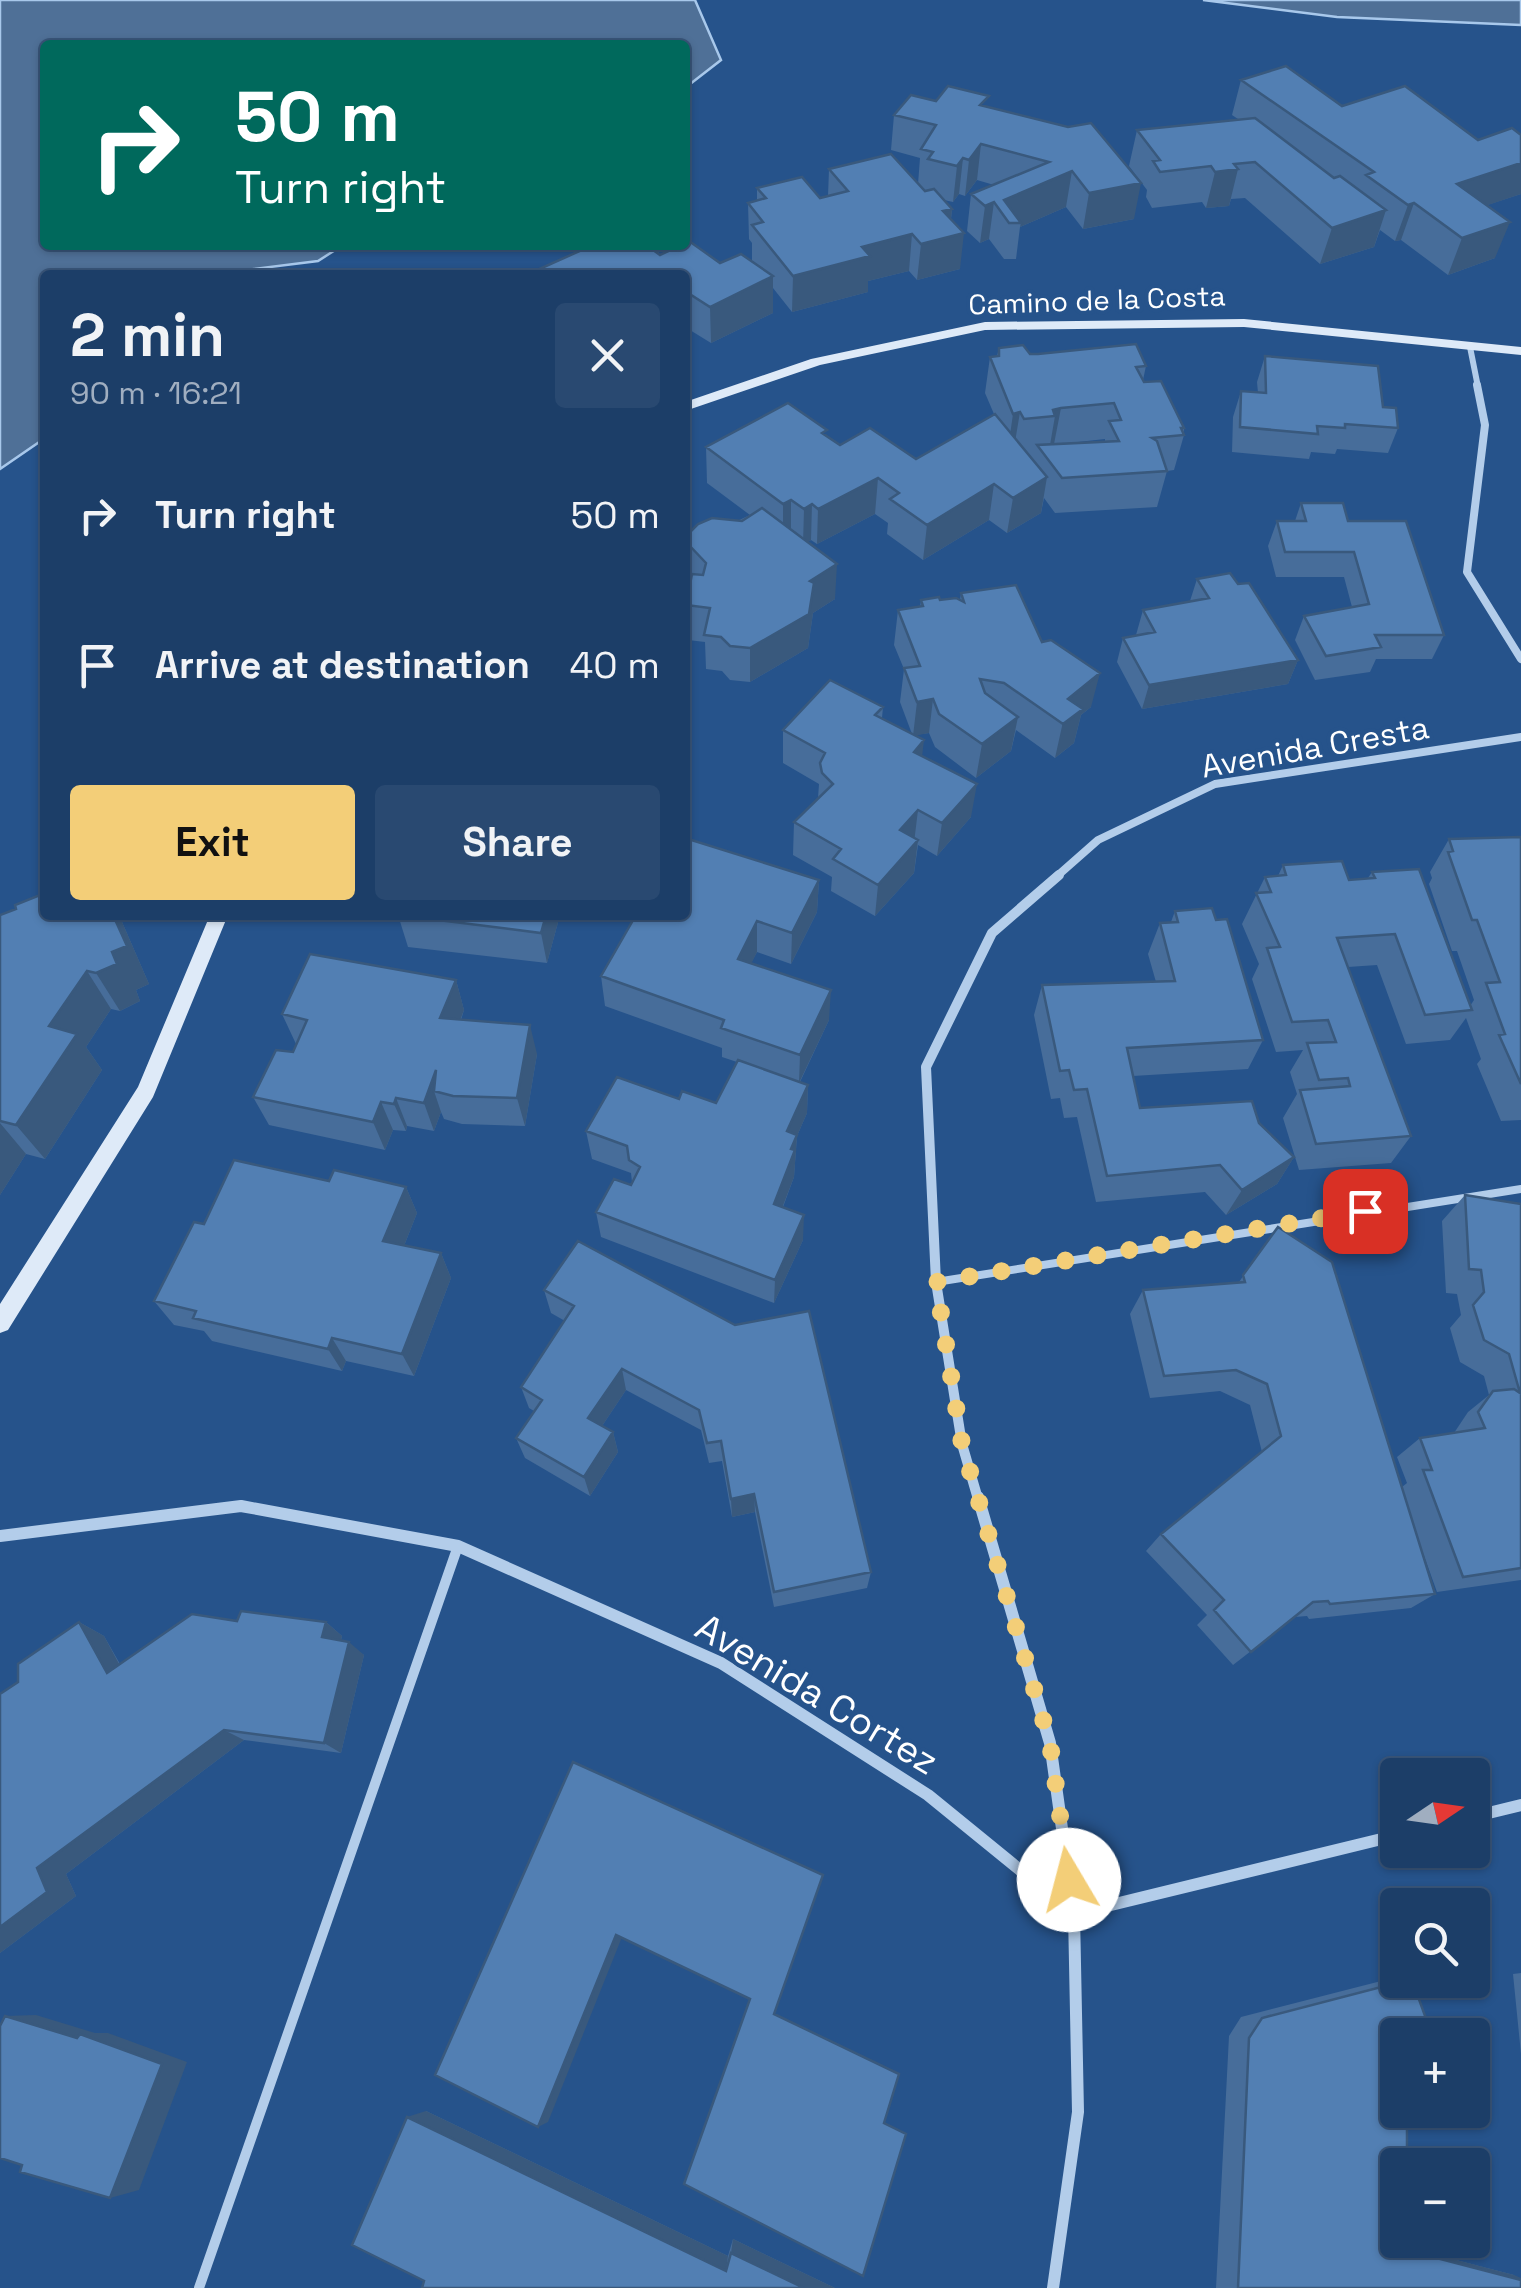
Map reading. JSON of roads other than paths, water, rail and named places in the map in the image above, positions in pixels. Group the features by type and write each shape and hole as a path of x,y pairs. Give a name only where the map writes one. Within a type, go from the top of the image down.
{"street":[{"name":"Camino de la Costa","path":"690,405 816,362 985,326 1244,323 1521,351"},
{"path":"1470,347 1484,426 1467,572 1521,660"},
{"name":"Avenida Cresta","path":"1053,2288 1078,2112 1074,1914 1050,1743 962,1444 936,1282 926,1066 992,933 1098,840 1215,784 1521,737"},
{"path":"0,1323 146,1091 216,920"},
{"name":"Avenida Cortez","path":"0,1536 241,1506 458,1546 721,1663 928,1794 1074,1914"},
{"path":"1490,1813 1521,1805"},
{"path":"1074,1914 1380,1839"}],"lane":[{"path":"936,1282 1521,1189"},
{"path":"199,2288 458,1546"}],"water":[{"path":"0,0 695,0 721,60 690,84 690,40 40,40 40,250 335,250 318,261 247,270 40,270 40,441 0,469"},
{"path":"1203,0 1521,0 1521,25 1337,17"}]}
